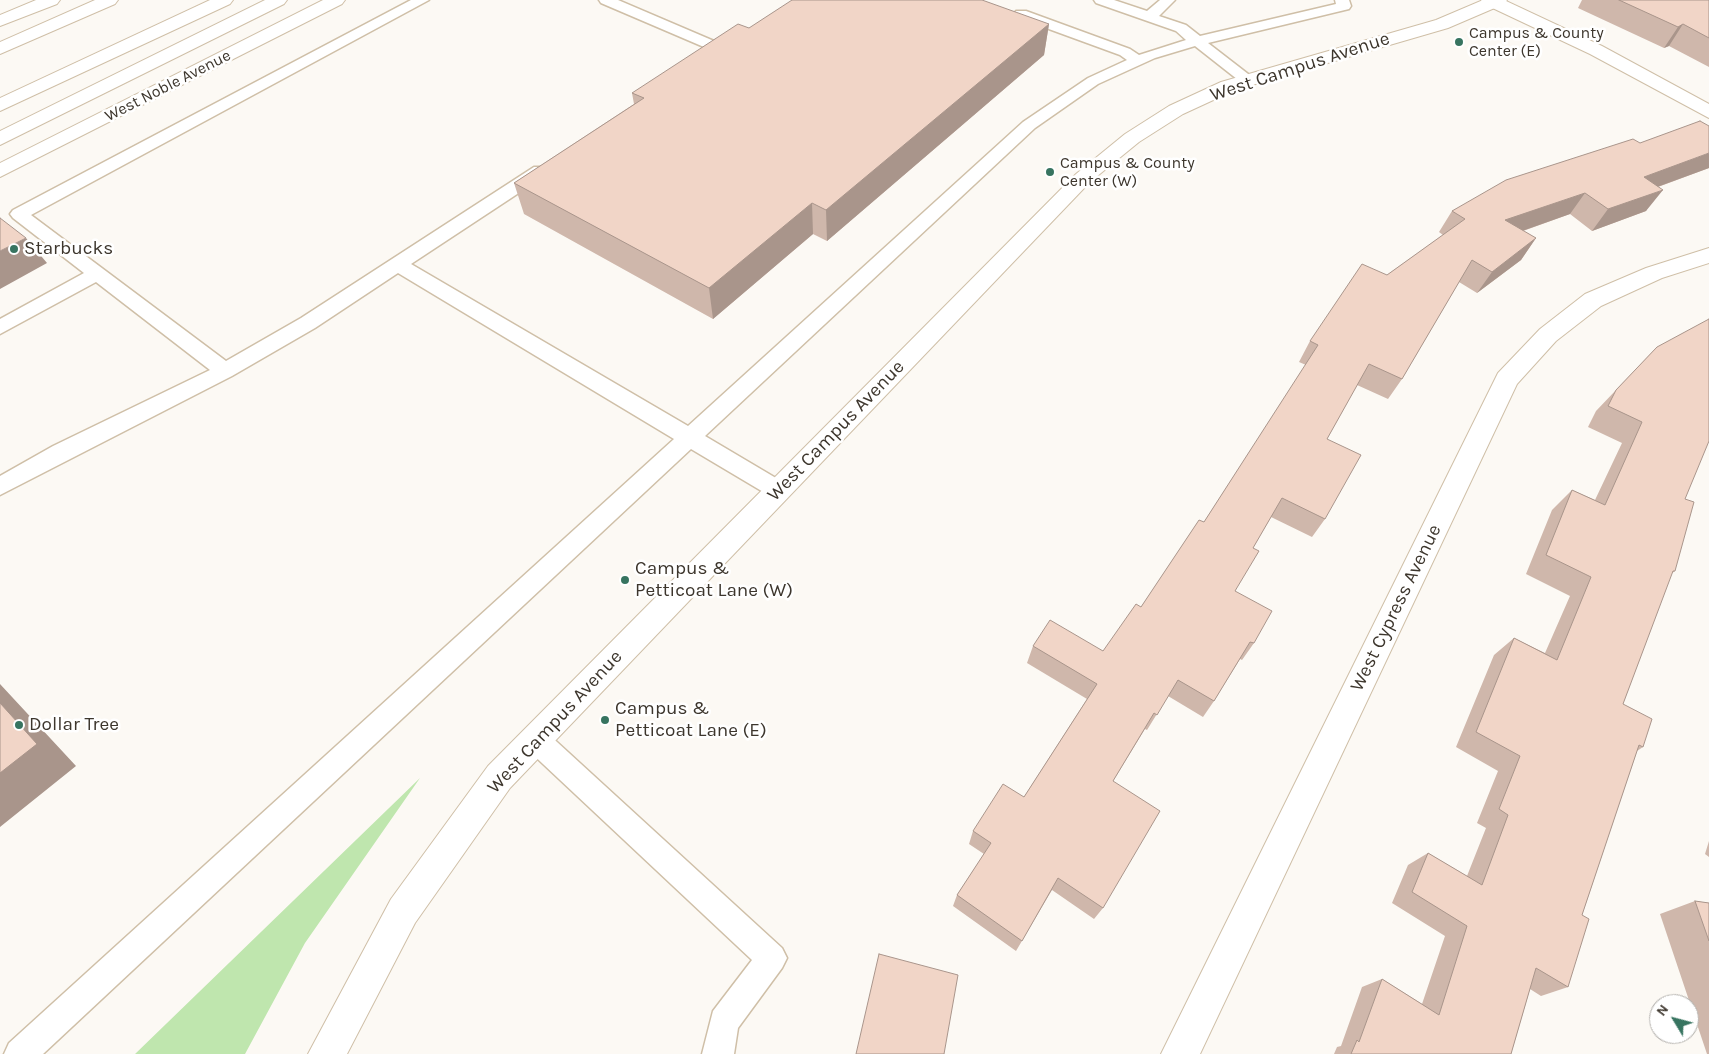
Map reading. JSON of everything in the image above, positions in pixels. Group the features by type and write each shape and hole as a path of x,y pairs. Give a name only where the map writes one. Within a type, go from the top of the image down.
{"main road":[{"path":"0,21 51,0"},
{"path":"0,48 109,0"},
{"path":"0,105 224,0"},
{"path":"0,139 278,0"},
{"name":"West Noble Avenue","path":"0,172 336,0"},
{"path":"1494,1 1596,50 1709,112"},
{"name":"West Campus Avenue","path":"327,1054 404,911 499,777 1083,178 1132,138 1176,110 1228,86 1442,24 1494,1"},
{"name":"West Cypress Avenue","path":"1180,1054 1507,379 1548,335 1593,300 1654,273 1709,255"}],"lane":[{"path":"225,371 96,274 13,217 422,0"},
{"path":"606,0 730,45 707,60"},
{"path":"1101,0 1181,28 1247,80"},
{"path":"1149,16 1168,0"},
{"path":"20,1054 1029,125 1093,81 1138,60 1197,41 1344,6 1342,0"},
{"path":"1004,8 1125,52 1138,60"},
{"path":"0,486 60,452 225,371 308,323 557,160"},
{"path":"399,265 778,490"},
{"path":"0,327 96,274"},
{"path":"536,740 772,958 724,1022 718,1054"}],"green space":[{"path":"420,778 305,943 245,1054 135,1054"}],"building":[{"path":"792,0 982,0 1049,24 826,210 812,203 709,288 514,183 644,98 632,93 738,24 749,28"},
{"path":"1619,0 1709,0 1709,38 1683,24 1678,27"},
{"path":"1700,121 1709,126 1709,153 1644,177 1663,190 1608,209 1585,193 1505,220 1536,238 1492,272 1472,260 1402,379 1369,364 1327,439 1361,455 1325,519 1282,498 1253,548 1259,551 1235,591 1272,611 1254,643 1250,642 1214,701 1178,680 1157,715 1154,713 1113,781 1160,811 1103,908 1058,878 1022,941 957,895 991,843 973,831 1003,784 1024,797 1097,684 1033,646 1050,620 1103,651 1136,604 1141,607 1199,520 1204,522 1318,345 1310,341 1362,264 1387,275 1465,219 1452,211 1506,180 1633,139 1640,143"},
{"path":"0,218 26,238 0,251"},
{"path":"1709,319 1709,441 1685,499 1694,502 1675,571 1673,571 1623,704 1652,719 1643,747 1639,745 1582,915 1589,919 1568,987 1536,968 1511,1054 1351,1054 1357,1040 1359,1042 1382,979 1439,1015 1467,926 1412,892 1428,853 1482,885 1508,815 1499,809 1520,756 1476,732 1514,638 1557,660 1591,577 1546,555 1572,490 1605,505 1642,422 1608,406 1616,390 1657,347"},
{"path":"0,703 37,744 0,773"},
{"path":"1695,901 1709,903 1709,941"},
{"path":"879,954 958,975 944,1054 856,1054"}],"place":[{"name":"Campus & County Center (E)","path":"1459,42"},
{"name":"Campus & County Center (W)","path":"1050,172"},
{"name":"Starbucks","path":"14,249"},
{"name":"Campus & Petticoat Lane (W)","path":"625,580"},
{"name":"Campus & Petticoat Lane (E)","path":"605,720"},
{"name":"Dollar Tree","path":"19,725"}]}
